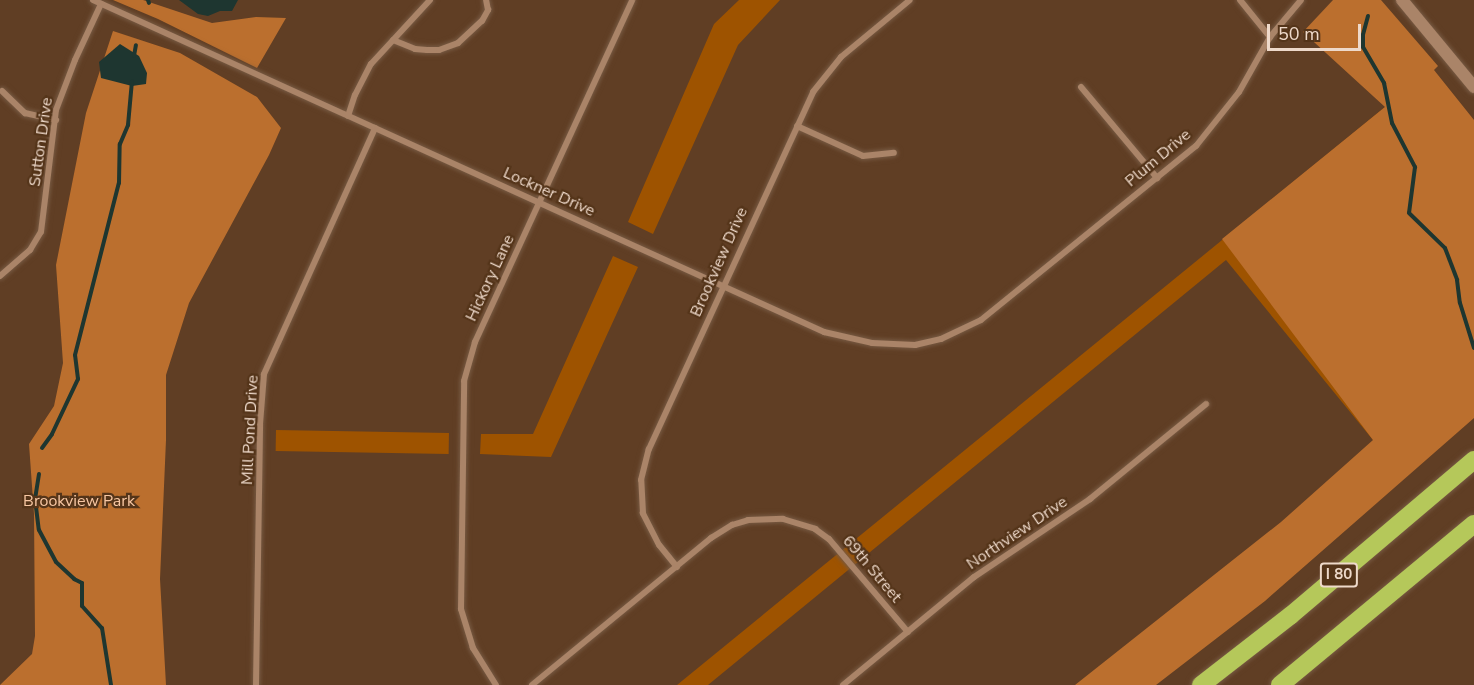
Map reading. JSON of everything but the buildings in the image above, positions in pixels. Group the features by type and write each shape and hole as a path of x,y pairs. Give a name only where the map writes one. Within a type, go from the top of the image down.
{"highway":[{"name":"I 80","path":"1201,685 1290,616 1474,460"},
{"path":"1280,685 1474,524"}],"street":[{"name":"Lockner Drive","path":"93,0 824,332 892,345 915,345 940,339 981,320 999,306"},
{"path":"348,116 355,95 371,64 430,0"},
{"path":"393,40 415,49 427,50 439,50 458,43 482,21 488,10 486,0"},
{"name":"Hickory Lane","path":"496,685 482,666 465,628 460,587 464,381 475,342 632,0"},
{"name":"Brookview Drive","path":"676,567 650,530 644,513 641,480 649,449 813,92 828,71 910,0"},
{"path":"1240,0 1270,37"},
{"name":"Plum Drive","path":"999,306 1196,146 1239,92 1270,37 1300,0"},
{"path":"1402,0 1474,87"},
{"name":"Sutton Drive","path":"0,276 30,250 41,232 56,120 65,83 101,4"},
{"path":"1081,87 1157,178"},
{"path":"2,91 25,113 56,120"},
{"path":"796,126 863,156 894,153"},
{"name":"Mill Pond Drive","path":"256,685 260,424 264,374 375,128"},
{"name":"Northview Drive","path":"843,685 1006,554 1060,522 1090,499 1206,404"},
{"name":"69th Street","path":"676,567 711,538 732,525 765,518 783,519 815,530 841,551 908,632"},
{"path":"532,685 676,567"}],"shaded area":[{"path":"739,0 780,0 738,45 653,234 628,222 714,24"},
{"path":"1401,94 1474,122 1373,440 1226,260 708,685 677,685"},
{"path":"613,256 638,267 551,457 480,454 481,434 533,434"},
{"path":"276,430 449,433 449,454 276,451"}],"green space":[{"path":"113,0 143,0 212,23 256,17 286,18 257,68 158,19"},
{"path":"1333,0 1381,0 1438,66 1434,70 1474,120 1474,418 1265,601 1156,685 1075,685 1281,522 1373,440 1222,239 1385,107 1303,32"},
{"name":"Brookview Park","path":"113,31 180,53 257,97 281,128 269,155 189,303 166,375 166,440 160,579 166,685 0,685 32,654 35,636 34,514 29,444 54,406 63,363 56,265 86,113"}],"water":[{"path":"179,0 238,0 232,11 220,11 208,16 198,14"},
{"path":"120,44 139,56 147,73 146,84 132,86 101,78 99,62"}],"waterway":[{"path":"1368,16 1363,35 1363,47 1384,83 1392,123 1415,167 1409,213 1445,248 1457,280 1460,303 1474,348"},
{"path":"134,56 136,45"},
{"path":"42,448 52,434 78,379 75,355 119,183 120,144 128,125 132,81"},
{"path":"39,474 35,499 39,530 56,562 74,579 82,583 82,606 102,628 111,685"}]}
